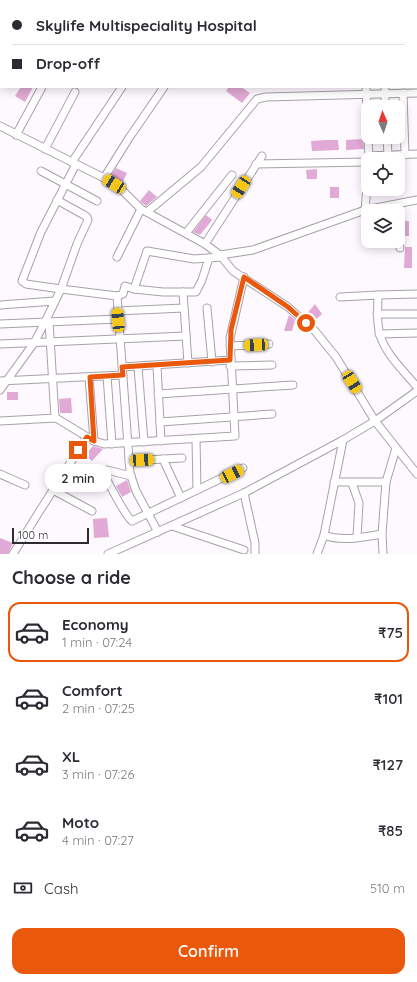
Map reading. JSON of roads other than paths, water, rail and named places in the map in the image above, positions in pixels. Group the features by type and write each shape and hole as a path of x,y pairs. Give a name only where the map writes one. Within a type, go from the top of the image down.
{"street":[{"path":"16,135 41,88"},
{"path":"121,88 74,163 41,232 22,281 26,284 117,296 123,294 125,286 134,289 163,292 196,292 202,280 209,258"},
{"path":"104,178 163,88"},
{"path":"366,90 366,100"},
{"path":"385,90 386,100"},
{"path":"117,257 144,210 202,167 258,99 328,91 385,90 403,94 416,93"},
{"path":"45,149 75,92"},
{"path":"403,94 405,152"},
{"path":"0,126 104,178 120,188 144,210 205,244 221,256 233,271 288,307 319,336 336,357 375,421 417,474"},
{"path":"405,155 417,154"},
{"path":"205,244 262,156"},
{"path":"256,164 361,159"},
{"path":"41,171 97,201"},
{"path":"186,233 232,175"},
{"path":"0,390 3,381 34,342 47,322 77,244 88,220 84,215 57,200"},
{"path":"405,204 417,200"},
{"path":"134,289 147,251 194,259 221,256 253,250 361,211"},
{"path":"0,421 55,418 101,444 128,444 235,436 230,346 231,330 244,277"},
{"path":"183,292 188,364"},
{"path":"378,294 377,314 379,334 390,354 417,387"},
{"path":"340,297 378,294 417,294"},
{"path":"117,296 131,476 136,491 158,532"},
{"path":"0,305 55,300"},
{"path":"118,311 184,308"},
{"path":"207,308 212,362"},
{"path":"377,314 417,314"},
{"path":"0,324 118,320"},
{"path":"47,322 51,342 55,418"},
{"path":"379,334 417,333"},
{"path":"0,344 186,336"},
{"path":"230,346 269,344"},
{"path":"3,381 107,376 138,367 212,362 272,364"},
{"path":"157,366 161,441"},
{"path":"138,367 144,442"},
{"path":"107,376 112,444"},
{"path":"90,377 94,441"},
{"path":"158,394 293,385"},
{"path":"108,554 244,493 343,440 375,421 417,392"},
{"path":"160,422 272,414"},
{"path":"13,554 87,437"},
{"path":"196,439 197,490"},
{"path":"317,554 324,535 343,440"},
{"path":"383,554 382,534 386,482 396,448"},
{"path":"129,461 182,458"},
{"path":"163,459 181,498"},
{"path":"131,476 107,470 104,472 130,520 134,520 243,468"},
{"path":"0,474 25,485"},
{"path":"334,482 386,482"},
{"path":"352,483 359,503 357,538"},
{"path":"53,490 92,511"},
{"path":"244,493 255,543 255,554"},
{"path":"172,526 244,550"},
{"path":"324,535 330,538 357,538 382,534"}]}
